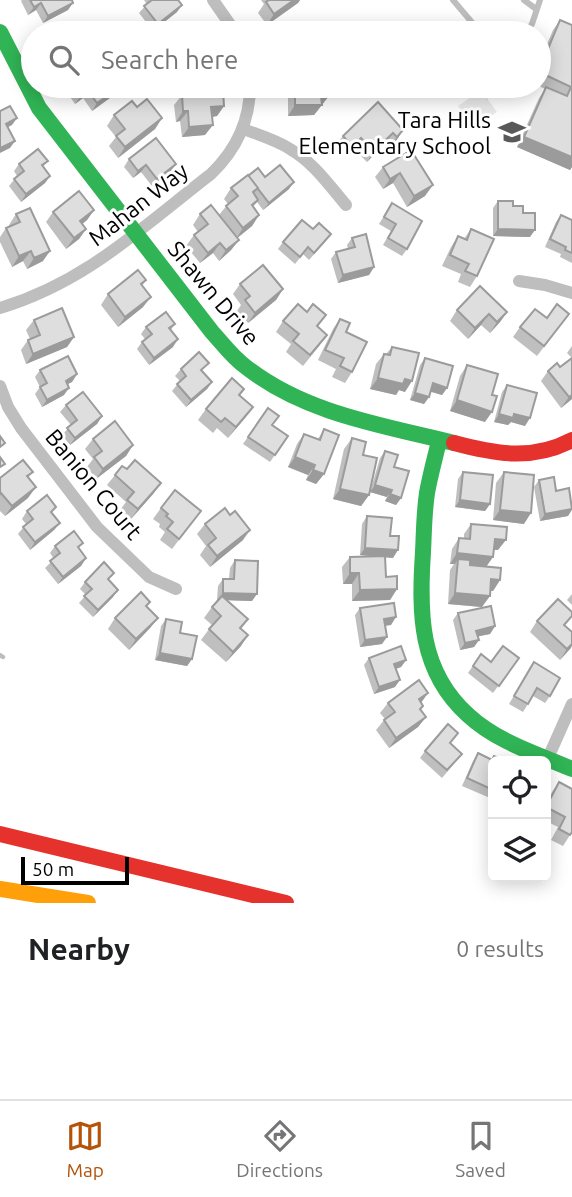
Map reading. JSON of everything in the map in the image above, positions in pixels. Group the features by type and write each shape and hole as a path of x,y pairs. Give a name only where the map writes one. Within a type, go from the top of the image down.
{"main road":[{"name":"Shawn Drive","path":"0,32 21,73"},
{"name":"Shawn Drive","path":"34,98 135,233 227,349 265,381 324,410 496,454 519,455 557,448 572,440"},
{"path":"439,441 428,489 418,602 428,656 443,686 468,716 498,736 543,756"},
{"path":"551,759 572,769"},
{"path":"0,834 286,903"},
{"path":"0,889 88,903"}],"street":[{"path":"212,0 227,21"},
{"name":"Mahan Way","path":"0,308 34,298 77,276 220,165 243,129 250,98"},
{"path":"243,129 280,143 299,154 316,169 346,205"},
{"path":"519,281 572,293"},
{"name":"Banion Court","path":"0,386 8,407 22,429 97,527 149,578 176,589"},
{"path":"549,756 572,704"}],"lane":[{"path":"453,0 471,21"},
{"path":"524,0 536,9"},
{"path":"533,21 540,0"}],"green space":[{"path":"470,98 487,98 497,112 474,128 458,106"}],"building":[{"path":"30,0 72,0 73,3 48,16 41,3 34,7"},
{"path":"152,0 178,0 182,5 162,21 156,21 144,6"},
{"path":"294,0 274,14 266,2"},
{"path":"560,20 572,25 572,157 524,137 541,98 551,98 551,89 567,96 571,87 551,78 551,41"},
{"path":"182,98 223,98 224,106 211,107 213,125 189,127 188,111 183,111"},
{"path":"295,98 321,98 322,105 295,105"},
{"path":"147,99 162,118 125,147 116,136 125,129 114,115 132,101 137,107"},
{"path":"378,102 403,130 397,137 393,133 374,151 361,138 353,147 343,136"},
{"path":"10,106 17,118 6,124 15,141 0,148 0,111"},
{"path":"156,138 176,164 157,179 146,165 138,171 129,159"},
{"path":"38,149 48,161 42,165 50,176 26,194 14,179 24,171 19,164"},
{"path":"411,150 433,185 414,196 400,173 390,179 383,167"},
{"path":"280,165 294,182 269,203 248,176 258,168 265,177"},
{"path":"248,175 258,188 253,192 258,200 252,205 259,215 243,228 226,206 238,196 231,188"},
{"path":"79,191 94,210 80,221 86,229 74,238 53,212"},
{"path":"498,201 513,201 513,206 523,206 523,213 535,213 535,230 498,229"},
{"path":"392,203 422,221 407,249 388,238 396,224 384,217"},
{"path":"211,205 239,240 226,250 220,243 208,253 194,235 208,224 200,214"},
{"path":"30,208 50,251 34,258 31,251 19,256 6,228 20,222 16,214"},
{"path":"561,215 572,220 572,253 550,239"},
{"path":"302,220 313,229 319,223 331,234 314,253 308,247 300,257 283,242"},
{"path":"471,229 494,239 477,276 465,271 469,264 450,255 458,236 467,240"},
{"path":"366,234 374,267 343,275 336,252 355,247 352,238"},
{"path":"263,265 283,289 255,313 245,300 250,296 240,284"},
{"path":"138,270 146,280 141,284 151,297 125,317 108,294"},
{"path":"480,286 507,312 497,322 489,314 475,328 457,310"},
{"path":"298,304 307,312 313,304 326,315 317,326 327,335 310,355 293,341 299,334 283,321"},
{"path":"557,304 569,314 544,346 520,327 535,309 547,318"},
{"path":"62,308 74,337 33,354 28,340 40,335 34,320"},
{"path":"166,312 175,324 169,328 178,339 154,358 142,342 152,334 146,327"},
{"path":"340,319 350,323 346,332 367,342 352,372 340,366 344,358 325,350"},
{"path":"392,347 419,353 412,381 405,379 403,384 378,378 384,354 390,355"},
{"path":"199,352 209,363 201,370 212,382 191,400 177,384 186,376 181,369"},
{"path":"68,356 77,374 66,381 69,388 47,400 40,387 47,383 40,370"},
{"path":"425,358 453,366 447,388 433,383 429,397 415,393"},
{"path":"572,358 572,395 569,397 548,371 557,363 560,367"},
{"path":"467,365 498,374 492,395 497,396 492,412 457,400"},
{"path":"232,378 244,389 239,395 253,407 236,427 225,418 221,422 206,409"},
{"path":"507,385 537,393 530,418 514,414 513,418 499,414"},
{"path":"83,392 102,416 75,438 67,428 77,420 66,405"},
{"path":"268,408 279,416 272,425 288,436 275,455 248,437"},
{"path":"115,421 133,445 103,469 94,457 102,451 93,439"},
{"path":"324,429 339,435 324,474 313,470 315,465 295,457 304,434 320,440"},
{"path":"352,438 366,442 363,455 377,458 369,495 340,489"},
{"path":"385,451 398,455 394,467 409,471 401,498 390,494 392,490 375,485"},
{"path":"23,460 33,472 27,476 36,487 12,506 0,494 0,478"},
{"path":"135,460 161,483 138,509 127,500 134,492 115,475 122,466 127,469"},
{"path":"463,472 493,475 490,504 460,500"},
{"path":"504,472 534,475 531,513 500,510"},
{"path":"554,477 556,491 569,488 572,509 545,514 539,480"},
{"path":"175,490 201,511 179,539 167,529 173,522 161,508"},
{"path":"47,495 56,507 51,512 60,523 35,542 23,527 33,519 27,511"},
{"path":"225,508 230,515 235,511 250,530 217,556 208,545 216,538 205,524"},
{"path":"367,516 392,518 390,536 399,536 398,550 365,548"},
{"path":"471,524 507,527 506,540 495,539 493,557 457,553 459,538 470,539"},
{"path":"74,531 83,543 78,547 86,558 63,577 50,561 60,553 55,546"},
{"path":"385,556 386,577 397,576 397,589 360,590 359,573 350,573 350,557"},
{"path":"458,559 470,560 470,565 501,568 500,580 491,579 490,596 455,593"},
{"path":"235,560 258,561 257,594 223,593 223,579 234,579"},
{"path":"104,562 114,573 108,579 118,590 98,610 84,596 92,589 85,582"},
{"path":"141,592 150,602 146,606 158,618 136,639 115,618"},
{"path":"222,596 248,619 240,628 248,635 233,652 209,629 221,616 212,607"},
{"path":"558,599 572,612 564,625 572,632 572,644 567,649 537,621"},
{"path":"394,603 396,617 384,619 387,637 365,640 360,608"},
{"path":"491,606 495,626 476,631 479,640 465,643 458,613"},
{"path":"166,619 182,622 180,633 197,636 192,659 160,653"},
{"path":"401,646 406,660 394,664 400,680 379,687 369,658"},
{"path":"503,646 519,658 499,686 473,666 481,654 491,662"},
{"path":"534,662 560,678 550,696 537,688 528,704 514,696"},
{"path":"419,680 428,693 419,699 423,706 420,709 426,717 396,738 384,720 395,712 388,703"},
{"path":"448,724 458,733 450,743 462,754 447,770 425,751"},
{"path":"478,753 488,758 488,788 467,778"},
{"path":"559,782 572,789 570,835 559,829 565,817 551,810 551,797"}],"traffic: fast":[{"path":"0,32 21,73"},
{"path":"34,98 212,332 246,367 269,383 319,407 454,443"},
{"path":"439,441 426,500 421,597 431,660 452,698 479,724 518,746 572,769"}],"traffic: slow":[{"path":"0,889 88,903"}],"traffic: jam":[{"path":"454,443 514,454 543,451 572,440"},
{"path":"0,834 286,903"}],"place":[{"name":"Tara Hills Elementary School","path":"512,132"}]}
